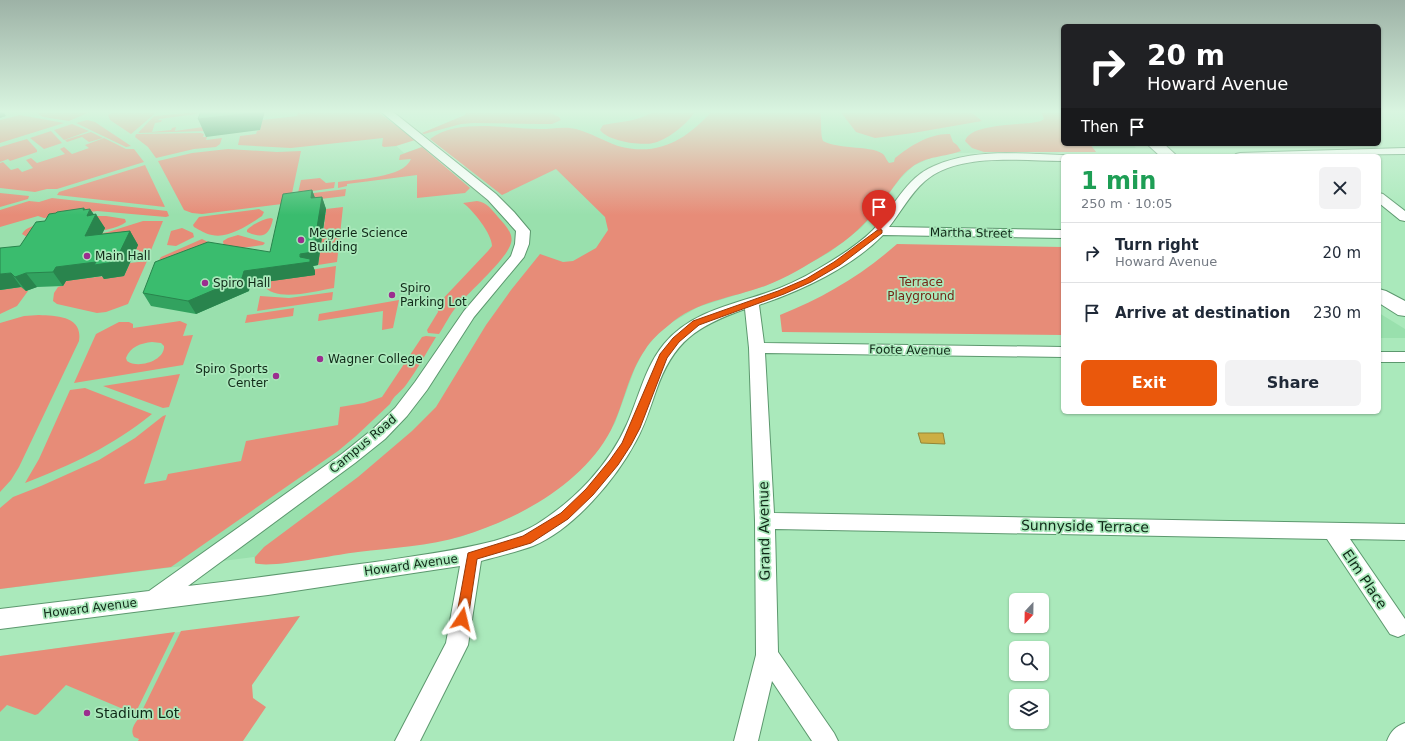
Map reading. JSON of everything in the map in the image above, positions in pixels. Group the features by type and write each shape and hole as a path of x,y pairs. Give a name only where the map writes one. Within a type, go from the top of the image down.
{"main road":[{"path":"1158,146 1168,154"},
{"path":"1381,296 1405,310"}],"street":[{"name":"Campus Road","path":"154,600 349,458 379,434 401,412 421,386 469,314 517,257 522,244 523,231 510,215 492,198 428,146"},
{"path":"1313,146 1323,154"},
{"path":"1344,154 1405,151"},
{"name":"Howard Avenue","path":"0,618 208,594 472,556 527,539 565,516 589,492 614,463 635,428 655,373 663,356 676,340 696,323 781,292 808,280 837,263 879,231 918,179 940,166 986,158 1061,158"},
{"path":"1381,199 1405,217"},
{"name":"Martha Street","path":"879,231 1061,234"},
{"name":"Grand Avenue","path":"746,741 767,655 765,521 758,348 752,303"},
{"name":"Foote Avenue","path":"758,348 1061,352"},
{"path":"1381,357 1405,357"},
{"name":"Sunnyside Terrace","path":"765,521 1405,532"},
{"name":"Elm Place","path":"1333,531 1398,627"},
{"path":"408,741 457,645 472,556"},
{"path":"767,655 826,741"},
{"path":"1399,741 1405,735"}],"shaded area":[{"name":"Wagner College","path":"0,146 396,146 404,153 422,147 446,174 466,166 439,146 1061,146 1134,146 1136,148 1094,149 1096,152 954,153 933,157 913,166 900,179 861,228 830,252 789,275 765,286 698,307 671,323 656,336 645,349 635,368 615,423 598,450 578,472 556,490 530,507 500,522 460,537 413,545 343,553 278,564 258,564 255,563 254,557 0,589"},
{"path":"1381,314 1405,329 1405,338 1381,338"},
{"path":"918,433 943,433 945,444 921,443"},
{"path":"300,616 213,741 0,741 0,656"}],"green space":[{"path":"5,146 33,146 37,152 10,161 8,159 0,162 0,147"},
{"path":"40,146 54,146 44,149"},
{"path":"86,146 119,146 126,149 134,149 144,162 57,189 47,189 35,192 0,188 0,163 3,162 11,170 18,168 22,172 33,168 26,160 31,158 37,163 65,154 60,149 64,147 72,154 89,148"},
{"path":"146,146 218,146 194,149 156,158"},
{"path":"248,146 313,146 291,148"},
{"path":"382,146 397,146 384,147"},
{"path":"438,146 617,146 632,149 664,146 836,146 873,150 884,155 889,163 894,162 895,158 913,146 957,146 961,151 917,163 900,178 878,208 858,230 835,248 812,262 773,283 691,310 656,336 639,359 611,430 599,449 584,467 547,497 505,520 483,529 437,542 348,553 288,563 255,563 255,557 264,547 358,477 412,431 436,407 486,325 511,290 540,254 563,262 573,261 596,248 608,230 605,217 556,169 502,195"},
{"path":"970,146 1092,146 1096,152 984,152 972,148"},
{"path":"422,147 470,188 465,193 417,198 417,175 347,184 347,186 338,188 338,182 390,174 399,170 407,165 411,159 399,160 400,155"},
{"path":"228,149 277,152 301,151 291,198 282,204 202,214 184,210 158,161 192,153"},
{"path":"145,165 165,207 57,195 59,192"},
{"path":"320,178 326,183 335,182 334,188 298,193 301,180"},
{"path":"346,189 345,196 296,202 298,195"},
{"path":"0,193 29,196 28,199 0,207"},
{"path":"52,198 167,211 169,216 166,217 97,211 44,218 38,216 0,227 0,210 29,201 39,202"},
{"path":"477,201 484,203 489,207 506,226 510,232 512,239 511,243 503,258 454,309 439,334 428,333 427,330 438,312 437,305 492,246 489,235 481,223 472,211 463,203"},
{"path":"343,207 337,262 318,265 320,237 322,237 321,228 324,228 325,216 323,215 326,214 326,209"},
{"path":"259,209 264,212 262,216 238,230 225,235 218,236 207,234 193,225 199,217"},
{"path":"89,216 106,216 125,219 126,222 107,230 94,232 27,237 22,234 33,226 42,223"},
{"path":"271,218 273,219 270,229 264,234 257,235 247,232 247,230 255,224"},
{"path":"143,221 163,221 149,255 132,257 138,254 139,250 119,247 93,235 108,232"},
{"path":"182,228 193,233 194,237 176,246 167,245 171,231"},
{"path":"238,235 265,243 263,245 226,250 224,248 223,241"},
{"path":"202,239 210,243 202,253 159,260 161,257"},
{"name":"Terrace Playground","path":"897,244 1061,247 1061,335 782,332 780,315 812,301 842,285"},
{"path":"147,261 128,304 106,312 97,313 57,304 53,301 54,293 58,287 64,285 63,281 105,276 124,276 130,263"},
{"path":"336,266 334,288 286,295 269,290 263,285 264,277"},
{"path":"28,286 25,290 28,291 17,306 0,314 0,290"},
{"path":"333,292 332,300 257,311 260,296 289,298"},
{"path":"399,300 393,328 382,330 383,311 318,321 319,314"},
{"path":"294,308 293,316 245,323 247,315"},
{"path":"39,315 61,317 73,322 79,333 79,341 19,467 11,480 0,492 0,323 24,316"},
{"path":"180,321 187,324 183,336 193,335 183,365 74,383 96,334 119,322 129,322 133,324 133,328","holes":["152,342 161,343 164,346 163,351 156,359 144,364 127,361 126,358 128,354 136,346"]},
{"path":"422,337 436,337 410,379 390,404 356,436 338,451 171,567 0,589 0,508 13,497 99,460 135,438 166,415 144,484 166,480 168,474 241,461 246,441 338,425 340,407 364,403 382,397"},
{"path":"180,374 169,407 163,408 103,386"},
{"path":"85,388 152,414 122,436 91,454 25,483 39,459 70,390"},
{"path":"300,616 252,685 253,698 266,707 243,741 138,741 139,739 134,737 132,730 134,725 181,631"},
{"path":"175,632 135,714 66,685 38,714 35,715 7,705 0,712 0,656"}],"building":[{"path":"312,190 311,198 322,197 313,252 300,254 300,257 310,259 310,262 244,271 242,278 188,301 143,293 155,262 208,242 270,252 283,194"},
{"path":"84,208 83,210 90,209 87,216 96,214 85,236 130,231 115,262 94,265 96,262 56,267 53,272 26,273 15,277 11,273 0,274 0,248 20,246 36,222 45,221 49,214"}],"place":[{"name":"Megerle Science Building","path":"301,240"},
{"name":"Main Hall","path":"87,256"},
{"name":"Spiro Hall","path":"205,283"},
{"name":"Spiro Parking Lot","path":"392,295"},
{"name":"Wagner College","path":"320,359"},
{"name":"Spiro Sports Center","path":"276,376"},
{"name":"Stadium Lot","path":"87,713"}],"route":[{"path":"462,619 472,556 527,539 565,516 589,492 614,463 626,445 635,428 652,379 663,356 676,340 696,323 781,292 808,280 837,263 879,231"}]}
